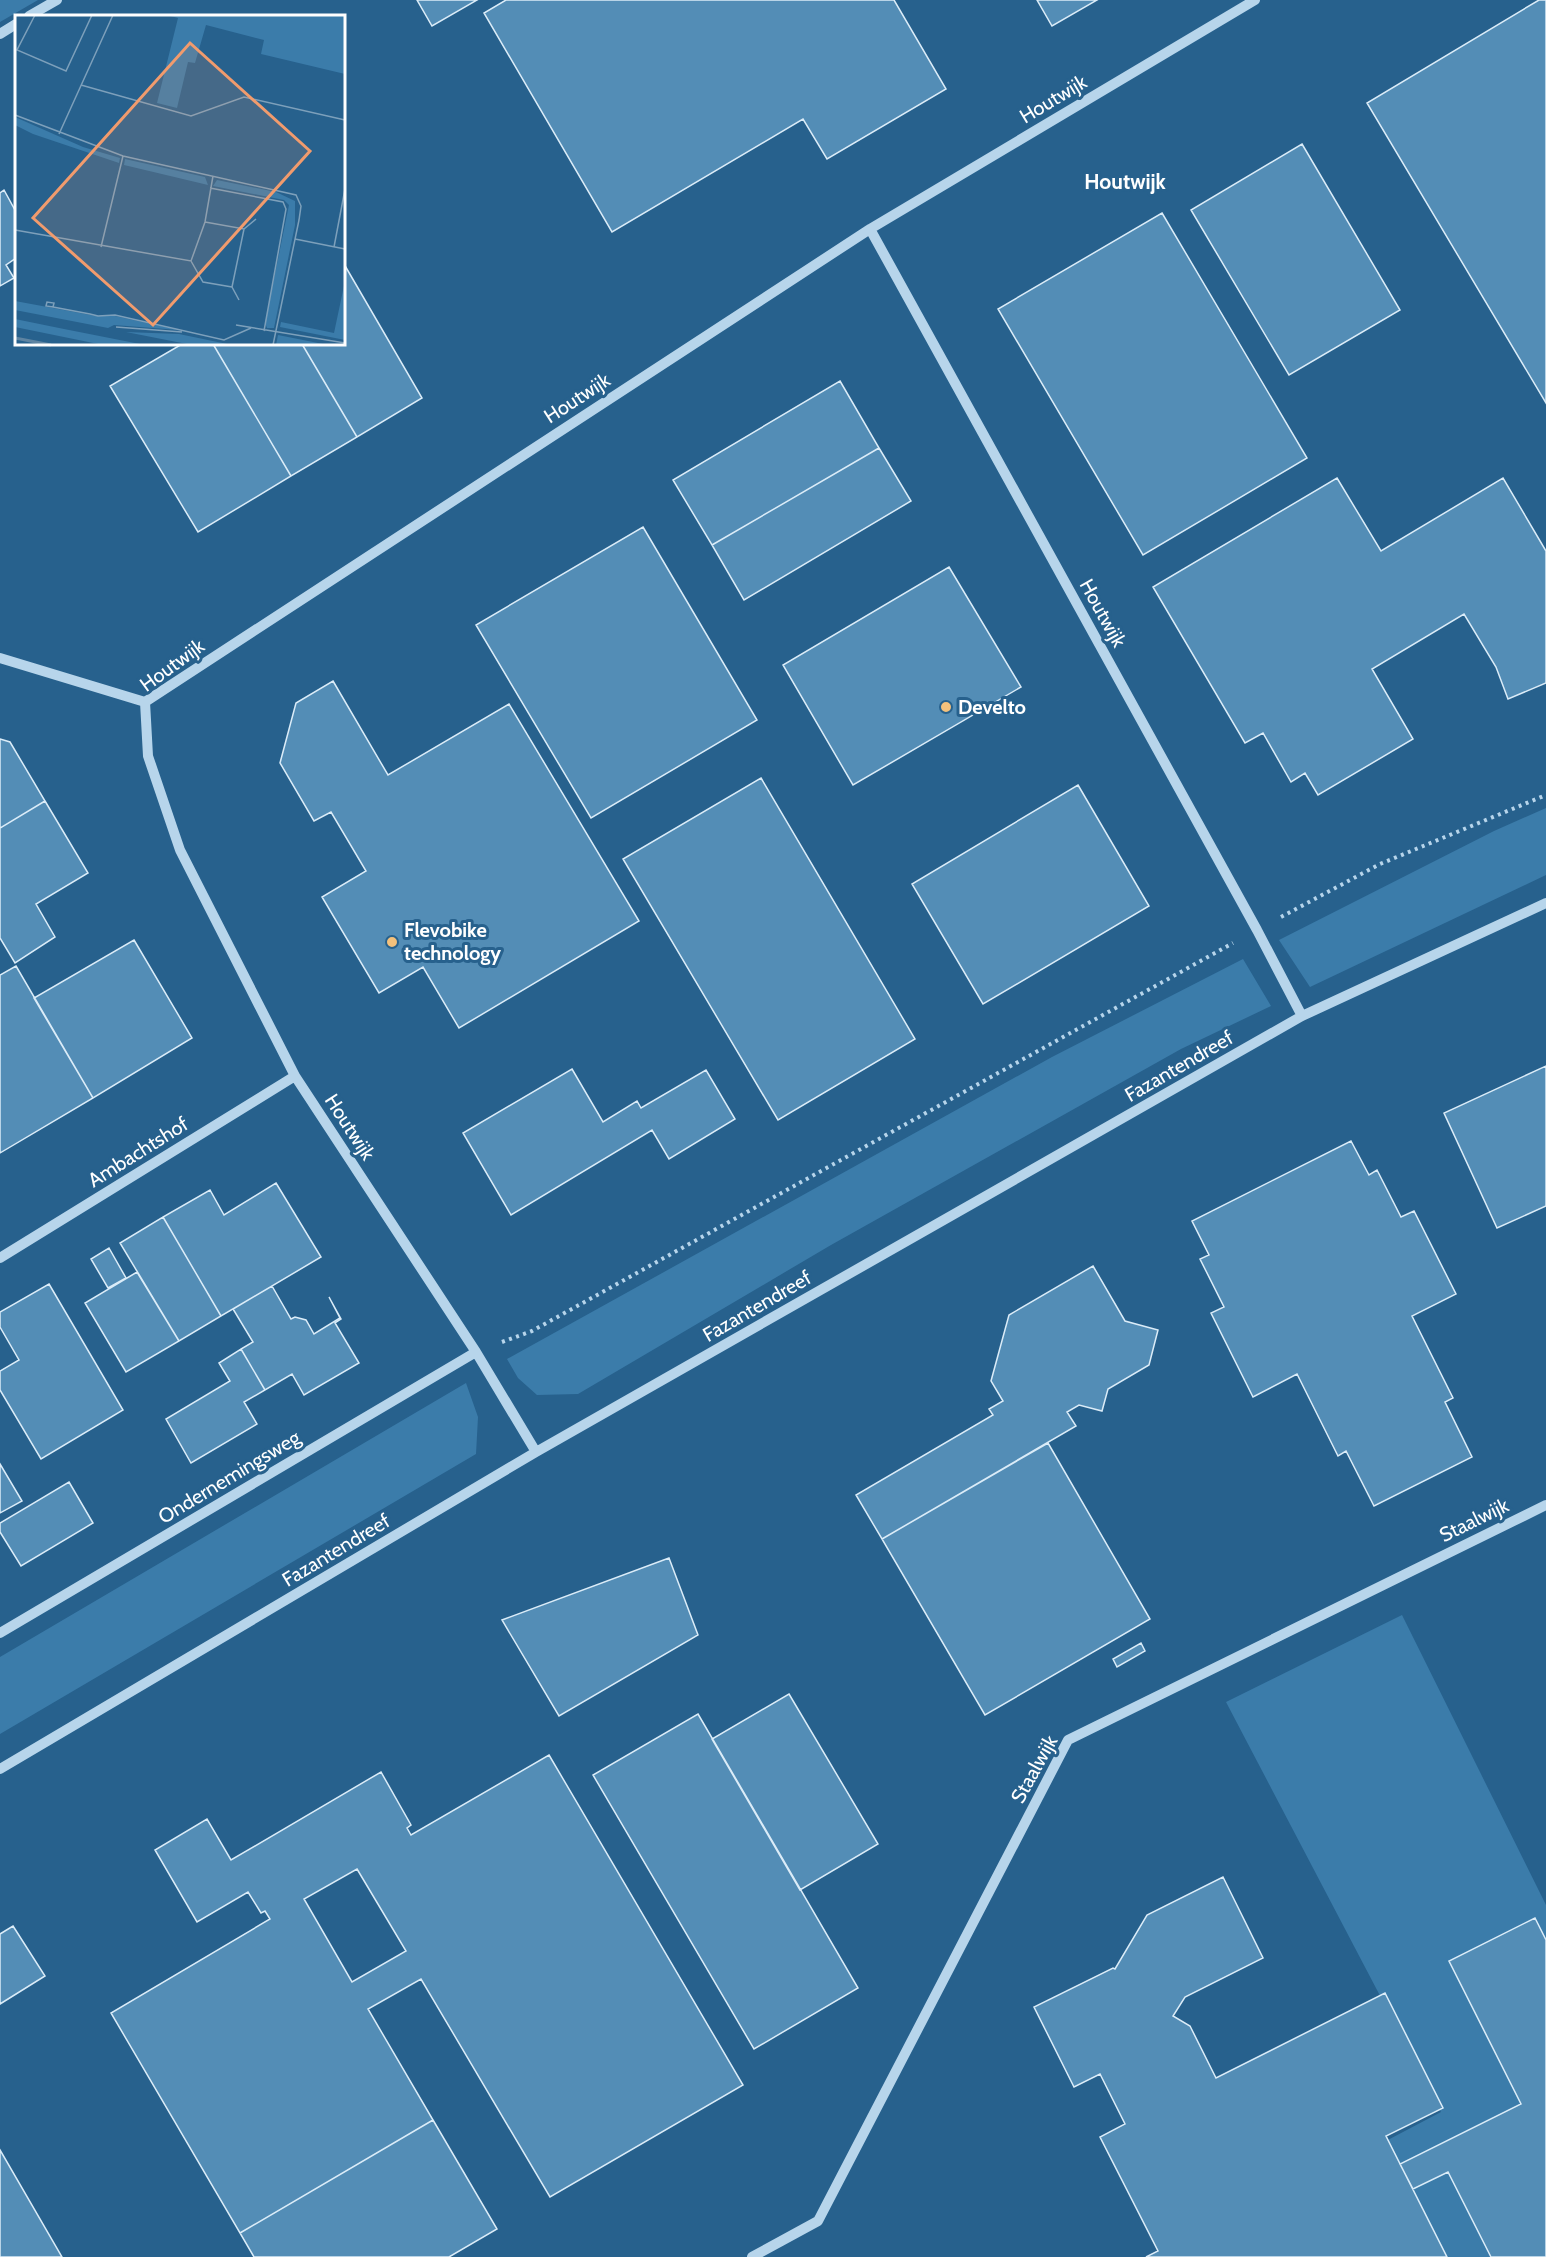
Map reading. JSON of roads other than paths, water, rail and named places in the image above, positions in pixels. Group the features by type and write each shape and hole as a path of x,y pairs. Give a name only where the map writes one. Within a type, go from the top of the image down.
{"street":[{"path":"31,15 57,0"},
{"name":"Houtwijk","path":"536,1452 476,1352 295,1076 180,850 148,756 145,702 870,229 1255,0"},
{"path":"0,34 15,25"},
{"name":"Houtwijk","path":"870,229 1257,930 1302,1016"},
{"path":"0,658 145,702"},
{"name":"Fazantendreef","path":"0,1769 536,1452 1302,1016 1546,903"},
{"name":"Ambachtshof","path":"0,1258 295,1076"},
{"name":"Ondernemingsweg","path":"0,1633 476,1352"},
{"name":"Staalwijk","path":"752,2257 818,2220 1068,1740 1546,1504"}],"place":[{"name":"Develto","path":"946,707"},
{"name":"Flevobike technology","path":"392,942"}],"district":[{"name":"Houtwijk","path":"1125,182"}]}
